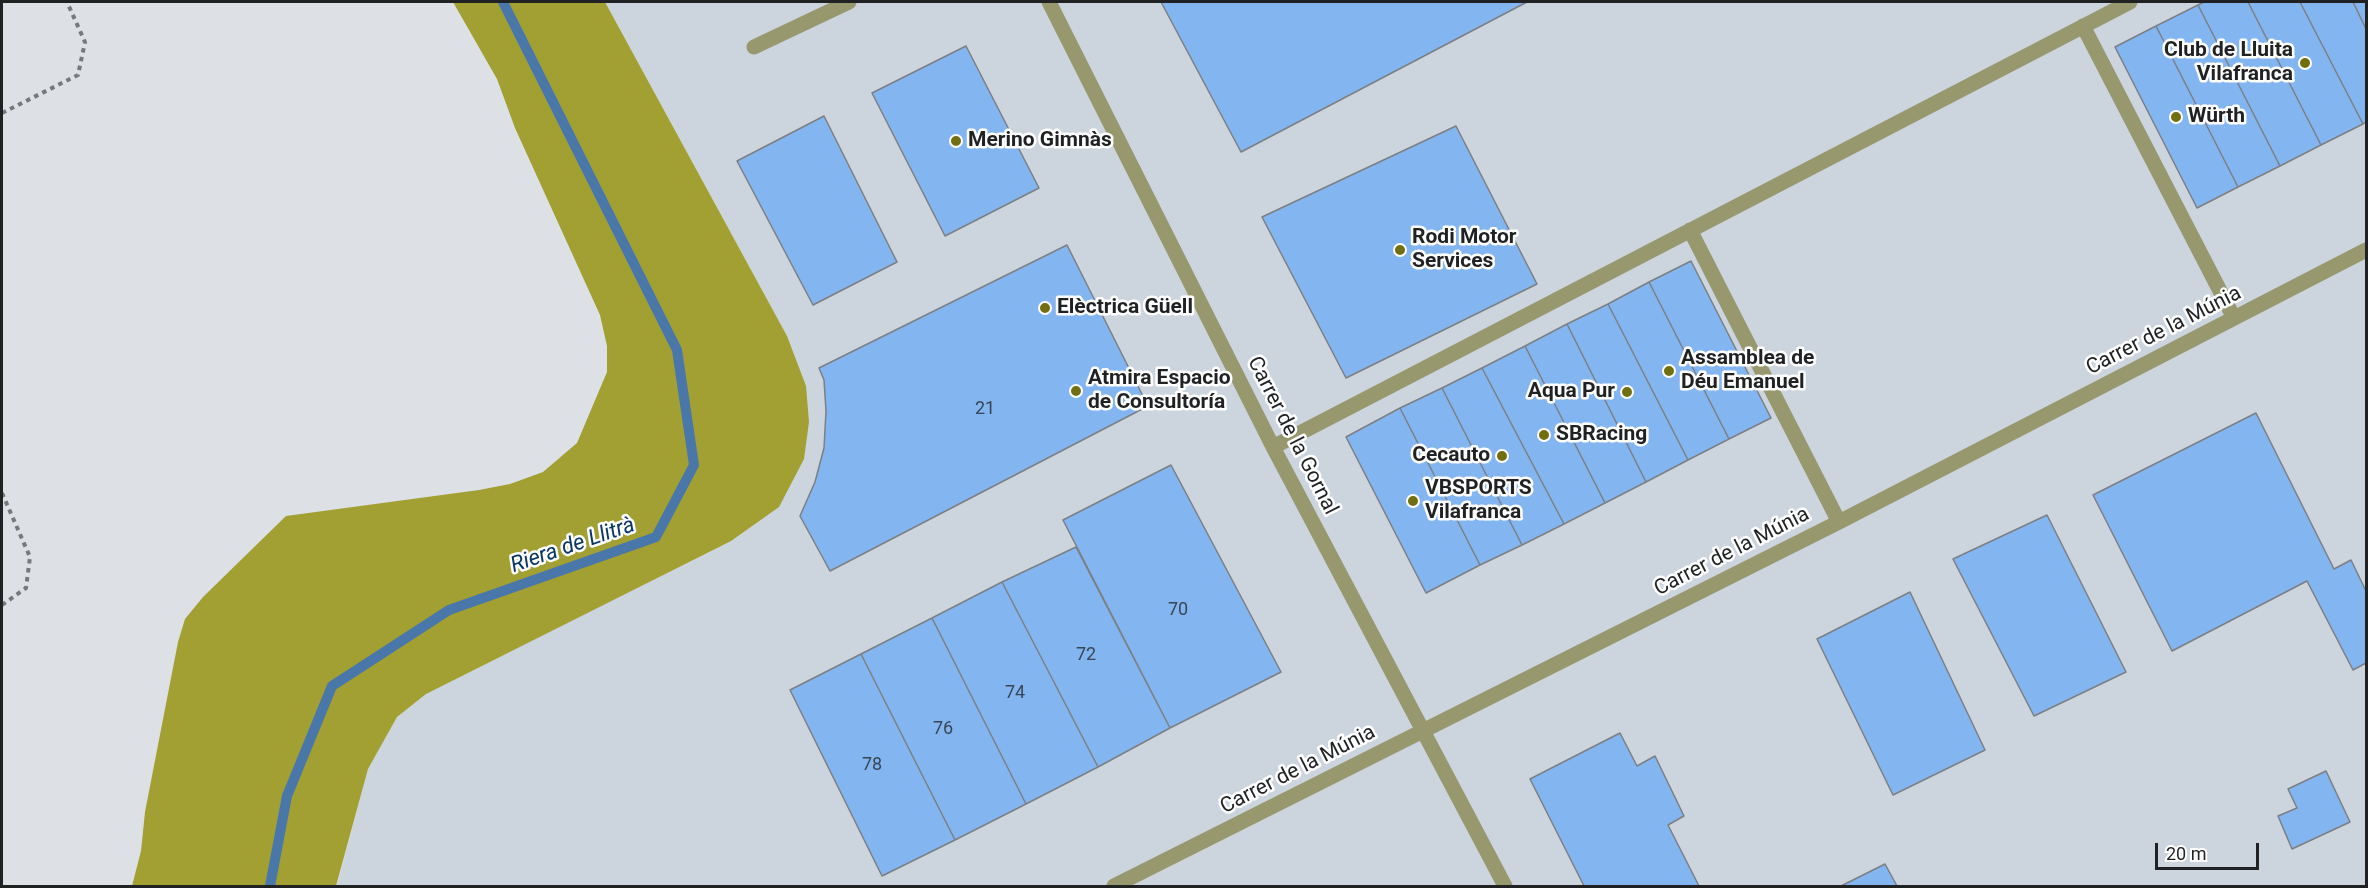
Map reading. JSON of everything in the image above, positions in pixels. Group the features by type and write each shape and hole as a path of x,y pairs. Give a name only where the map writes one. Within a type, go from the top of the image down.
{"street":[{"path":"754,47 849,2"},
{"name":"Carrer de la Gornal","path":"1049,2 1273,447 1505,886"},
{"path":"1273,447 2130,2"},
{"path":"2083,26 2234,318"},
{"path":"1690,230 1839,522"},
{"name":"Carrer de la Múnia","path":"1114,886 1839,522 2367,250"}],"path":[{"path":"2,113 78,75 85,42 67,2"},
{"path":"2,493 30,557 26,588 2,605"}],"shaded area":[{"path":"453,2 605,2 787,336 806,386 809,422 804,459 779,507 731,541 426,694 397,717 368,769 336,886 132,886 141,851 145,812 178,642 185,619 203,597 286,516 479,490 510,484 543,472 577,443 607,372 607,346 600,315 515,128 497,79"},
{"path":"605,2 2366,2 2366,886 337,886 368,769 397,717 426,694 787,336"}],"building":[{"path":"1161,2 1527,2 1241,152"},
{"path":"2204,2 2248,2 2321,145 2280,166 2198,5"},
{"name":"Club de Lluita Vilafranca","path":"2248,2 2300,2 2363,124 2321,145"},
{"path":"2300,2 2353,2 2366,29 2366,122 2363,124"},
{"path":"2353,2 2366,2 2366,29"},
{"path":"2198,5 2280,166 2238,187 2156,26"},
{"name":"Würth","path":"2156,26 2238,187 2197,208 2115,47"},
{"name":"Merino Gimnàs","path":"966,46 1039,188 945,236 872,93"},
{"path":"824,116 897,262 813,305 737,161"},
{"name":"Rodi Motor Services","path":"1456,126 1537,284 1346,378 1262,217"},
{"path":"1067,245 1148,406 830,571 800,516 815,482 824,448 826,411 824,380 819,368"},
{"path":"1691,261 1771,418 1729,439 1649,282"},
{"name":"Assamblea de Déu Emanuel","path":"1649,282 1729,439 1688,460 1608,304"},
{"name":"Aqua Pur","path":"1608,304 1688,460 1646,482 1567,324"},
{"path":"1567,324 1646,482 1605,503 1525,346"},
{"name":"SBRacing","path":"1525,346 1605,503 1564,524 1482,368"},
{"name":"Cecauto","path":"1482,368 1564,524 1522,545 1442,388"},
{"path":"1442,388 1522,545 1480,565 1400,408"},
{"name":"VBSPORTS Vilafranca","path":"1400,408 1480,565 1426,593 1346,437"},
{"path":"2256,413 2334,569 2351,560 2366,591 2366,663 2353,670 2307,581 2172,651 2093,495"},
{"path":"1171,465 1281,672 1170,728 1063,520"},
{"path":"2047,515 2126,672 2034,716 1953,559"},
{"path":"1076,547 1170,728 1098,767 1002,582"},
{"path":"1002,582 1098,767 1026,804 932,618"},
{"path":"1910,592 1985,750 1893,795 1817,639"},
{"path":"932,618 1026,804 955,840 861,654"},
{"path":"861,654 955,840 882,876 790,690"},
{"path":"1620,733 1637,766 1655,756 1684,816 1668,825 1699,886 1584,886 1530,779"},
{"path":"2326,771 2350,822 2292,849 2278,816 2297,808 2288,789"},
{"path":"1885,864 1897,886 1841,886"}],"waterway":[{"name":"Riera de Llitrà","path":"270,886 287,796 332,686 449,610 656,537 694,465 677,350 503,2"}],"place":[{"name":"Club de Lluita Vilafranca","path":"2305,63"},
{"name":"Würth","path":"2176,117"},
{"name":"Merino Gimnàs","path":"956,141"},
{"name":"Rodi Motor Services","path":"1400,250"},
{"name":"Elèctrica Güell","path":"1045,308"},
{"name":"Assamblea de Déu Emanuel","path":"1669,371"},
{"name":"Atmira Espacio de Consultoría","path":"1076,391"},
{"name":"Aqua Pur","path":"1627,392"},
{"name":"SBRacing","path":"1544,435"},
{"name":"Cecauto","path":"1502,456"},
{"name":"VBSPORTS Vilafranca","path":"1413,501"}]}
